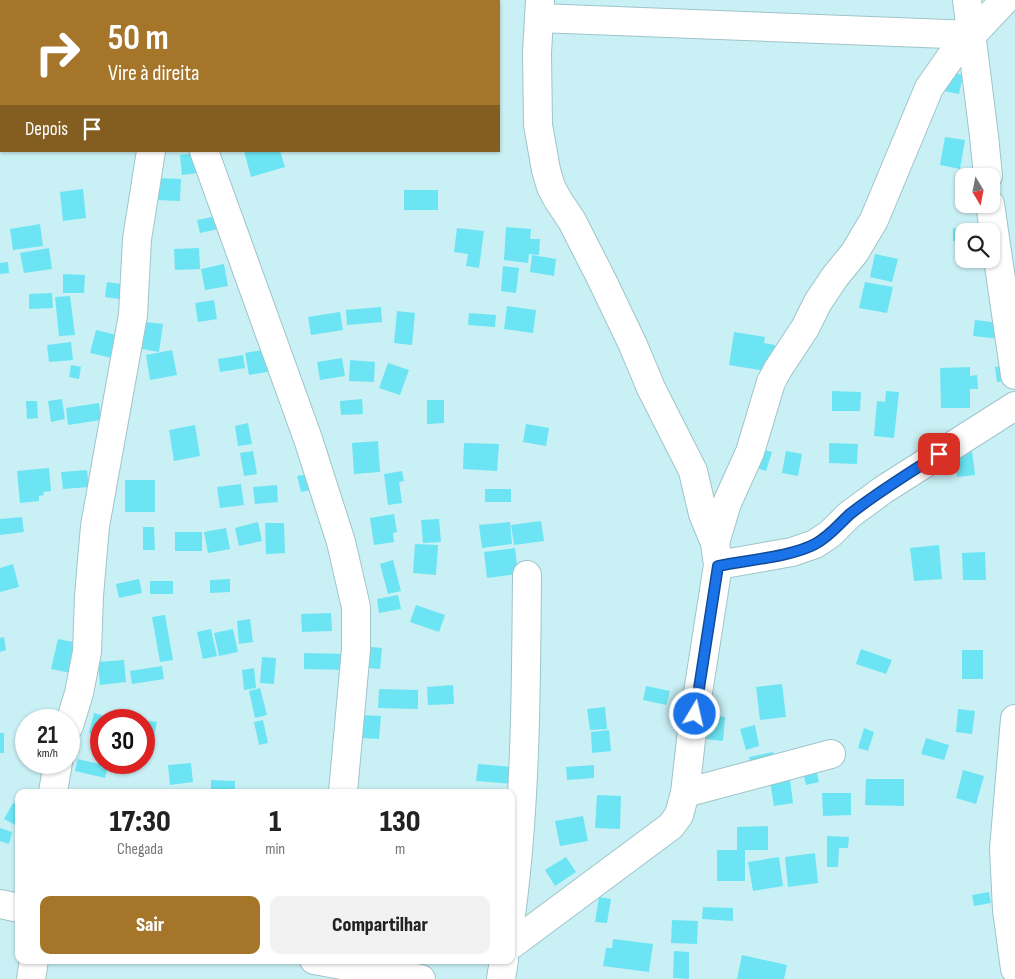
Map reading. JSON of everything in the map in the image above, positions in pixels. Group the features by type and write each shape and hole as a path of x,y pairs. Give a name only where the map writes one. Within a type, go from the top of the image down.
{"street":[{"path":"967,0 973,35 987,168"},
{"path":"515,943 671,826 679,815 685,793 716,554 727,503 750,452 772,382 818,302 855,252 874,220 929,88 950,58 1005,0"},
{"path":"716,554 711,530 703,514 687,458 651,388 598,272 572,221 558,200 546,170 538,125 537,53 539,9 973,35"},
{"path":"74,709 87,652 88,596 95,526 133,315 137,239 151,152"},
{"path":"204,152 308,439 342,542 354,598 357,627 343,789"},
{"path":"991,213 1015,375"},
{"path":"716,554 792,552 815,544 883,490 1015,406"},
{"path":"515,888 526,741 526,574"},
{"path":"1015,719 1004,849 1007,910 1015,969"},
{"path":"685,793 832,754"},
{"path":"54,789 56,774"},
{"path":"0,904 15,907"},
{"path":"31,979 33,964"},
{"path":"501,979 503,964"},
{"path":"324,965 421,979"}],"building":[{"path":"948,71 963,75 959,94 944,91"},
{"path":"945,137 965,140 960,168 940,165"},
{"path":"202,152 205,172 182,175 180,155"},
{"path":"244,152 280,152 285,167 251,177"},
{"path":"158,178 181,179 180,201 157,200"},
{"path":"83,189 86,218 63,221 60,192"},
{"path":"404,190 438,190 438,210 404,210"},
{"path":"217,216 219,229 200,233 197,220"},
{"path":"40,224 43,246 13,250 10,229"},
{"path":"506,227 531,229 530,239 540,239 539,255 529,254 528,263 504,260"},
{"path":"457,228 484,231 479,268 466,266 468,254 454,252"},
{"path":"953,228 955,228 955,241 953,241"},
{"path":"49,248 52,269 24,273 20,253"},
{"path":"199,248 200,269 175,270 174,249"},
{"path":"875,254 898,259 892,282 870,277"},
{"path":"532,255 556,259 554,276 530,272"},
{"path":"8,262 9,273 0,274 0,263"},
{"path":"224,264 228,286 205,290 201,269"},
{"path":"503,266 519,268 516,293 501,291"},
{"path":"63,274 85,275 84,293 63,293"},
{"path":"107,282 127,285 125,300 105,297"},
{"path":"865,282 893,287 887,313 859,308"},
{"path":"52,293 53,308 29,309 29,294"},
{"path":"70,296 75,335 59,336 55,297"},
{"path":"214,300 217,319 198,322 195,303"},
{"path":"507,306 536,310 533,333 504,329"},
{"path":"381,307 382,322 347,325 346,310"},
{"path":"397,311 415,313 412,345 394,343"},
{"path":"340,312 343,330 311,335 308,317"},
{"path":"469,313 496,315 495,327 468,325"},
{"path":"975,320 1001,323 1000,339 973,336"},
{"path":"146,322 163,324 159,352 142,349"},
{"path":"96,330 121,336 116,359 90,353"},
{"path":"734,332 765,337 764,343 775,345 771,372 729,365"},
{"path":"71,342 73,360 49,362 47,345"},
{"path":"274,348 278,370 249,375 245,353"},
{"path":"172,350 177,375 150,380 146,355"},
{"path":"243,355 245,368 220,372 218,359"},
{"path":"342,358 345,376 320,380 317,362"},
{"path":"350,360 375,362 374,382 349,381"},
{"path":"388,363 409,370 400,395 379,388"},
{"path":"1011,364 1013,380 997,382 995,367"},
{"path":"71,365 81,367 79,379 69,377"},
{"path":"970,367 970,376 977,375 978,389 970,389 970,408 941,408 940,368"},
{"path":"832,391 861,392 860,411 832,411"},
{"path":"886,391 899,392 894,438 874,436 877,401 885,402"},
{"path":"62,399 65,419 51,422 48,401"},
{"path":"362,399 363,414 341,415 340,401"},
{"path":"427,400 444,400 444,423 427,424"},
{"path":"26,401 37,401 38,418 27,419"},
{"path":"99,403 101,420 68,425 66,408"},
{"path":"248,423 252,444 238,446 235,426"},
{"path":"526,424 549,428 546,446 523,442"},
{"path":"195,425 200,456 174,461 169,430"},
{"path":"378,441 380,472 354,474 352,443"},
{"path":"464,443 499,444 497,471 463,469"},
{"path":"829,443 858,444 857,464 829,463"},
{"path":"971,443 975,475 957,477 953,446"},
{"path":"760,449 772,452 766,471 754,467"},
{"path":"253,451 257,474 244,476 240,453"},
{"path":"786,451 802,454 798,476 782,473"},
{"path":"49,468 51,491 43,492 44,495 39,496 39,501 20,503 17,471"},
{"path":"87,470 89,487 63,489 61,472"},
{"path":"402,471 404,481 399,482 402,503 388,505 384,474"},
{"path":"318,473 321,488 301,492 297,476"},
{"path":"125,480 155,480 155,512 125,512"},
{"path":"241,484 244,505 220,508 217,487"},
{"path":"277,485 278,502 255,504 253,487"},
{"path":"485,489 511,489 511,502 485,502"},
{"path":"394,514 397,532 393,533 394,542 374,545 370,518"},
{"path":"22,517 24,532 0,535 0,519"},
{"path":"439,519 441,542 423,543 421,520"},
{"path":"541,521 544,541 514,545 511,525"},
{"path":"258,522 262,541 239,546 235,528"},
{"path":"510,522 512,544 482,548 479,525"},
{"path":"265,523 284,523 285,553 266,554"},
{"path":"143,527 154,527 155,550 143,550"},
{"path":"226,528 230,549 208,553 204,532"},
{"path":"175,532 202,532 202,551 175,551"},
{"path":"415,544 438,545 436,575 413,573"},
{"path":"939,545 942,579 914,581 910,548"},
{"path":"515,548 518,574 487,578 484,552"},
{"path":"985,552 986,580 963,580 962,553"},
{"path":"393,560 401,591 388,594 380,564"},
{"path":"13,564 19,587 0,592 0,568"},
{"path":"139,579 142,593 119,598 116,584"},
{"path":"230,579 230,592 210,593 210,580"},
{"path":"150,581 173,581 173,594 150,594"},
{"path":"398,595 401,609 379,613 377,599"},
{"path":"416,605 445,615 439,632 410,622"},
{"path":"331,613 332,631 302,632 301,614"},
{"path":"165,615 173,660 160,662 152,617"},
{"path":"250,619 253,642 239,644 237,621"},
{"path":"211,629 217,656 203,659 197,632"},
{"path":"233,629 238,652 219,656 214,633"},
{"path":"4,637 6,650 0,652 0,638"},
{"path":"58,639 83,644 76,674 51,669"},
{"path":"371,647 382,648 380,669 368,668"},
{"path":"861,649 892,660 886,674 856,664"},
{"path":"962,650 983,650 983,679 962,679"},
{"path":"304,653 349,654 349,670 304,669"},
{"path":"262,657 276,658 274,684 260,683"},
{"path":"124,660 126,682 100,685 98,662"},
{"path":"162,666 164,679 132,684 130,671"},
{"path":"254,668 256,688 244,690 242,670"},
{"path":"782,684 786,717 760,720 756,687"},
{"path":"453,685 454,704 428,705 427,687"},
{"path":"646,686 670,691 666,705 643,700"},
{"path":"260,688 267,715 255,718 249,691"},
{"path":"379,689 418,690 418,709 378,708"},
{"path":"605,707 607,729 590,730 587,709"},
{"path":"958,709 975,711 972,734 956,732"},
{"path":"362,715 381,716 379,739 361,738"},
{"path":"708,715 725,717 723,741 705,739"},
{"path":"263,720 268,743 259,745 254,722"},
{"path":"755,725 759,746 746,750 740,729"},
{"path":"864,728 874,732 868,751 858,748"},
{"path":"609,730 611,751 592,753 591,732"},
{"path":"0,733 4,733 4,753 0,753"},
{"path":"926,738 949,745 944,760 921,754"},
{"path":"773,752 776,767 753,772 749,757"},
{"path":"80,759 90,762 90,774 106,774 105,778 80,772"},
{"path":"814,761 819,782 806,785 801,764"},
{"path":"191,763 193,782 170,785 168,765"},
{"path":"478,764 514,767 512,784 476,781"},
{"path":"594,765 594,778 567,780 566,767"},
{"path":"963,770 984,776 976,804 956,798"},
{"path":"790,779 793,803 774,806 770,782"},
{"path":"866,779 904,779 904,806 865,805"},
{"path":"211,780 235,781 235,789 211,789"},
{"path":"822,793 851,793 851,815 823,816"},
{"path":"597,795 621,796 620,829 595,828"},
{"path":"13,803 15,804 15,825 4,819"},
{"path":"583,816 588,841 560,846 555,821"},
{"path":"768,826 768,850 745,850 745,881 717,881 717,850 737,850 737,827"},
{"path":"0,828 12,832 9,844 0,841"},
{"path":"827,836 849,837 848,848 839,848 838,867 827,867"},
{"path":"815,853 818,883 788,887 785,857"},
{"path":"566,857 576,872 555,886 545,870"},
{"path":"779,857 783,886 753,891 748,862"},
{"path":"989,892 991,903 974,906 972,895"},
{"path":"599,897 611,899 607,923 595,922"},
{"path":"703,907 733,908 733,921 702,919"},
{"path":"672,920 698,921 697,944 671,943"},
{"path":"613,939 653,944 649,972 603,966 606,948 612,948"},
{"path":"674,951 689,952 689,979 673,978"},
{"path":"742,955 787,965 784,979 737,979"}],"route":[{"path":"695,714 718,566 792,552 815,544 883,490 939,454"}]}
